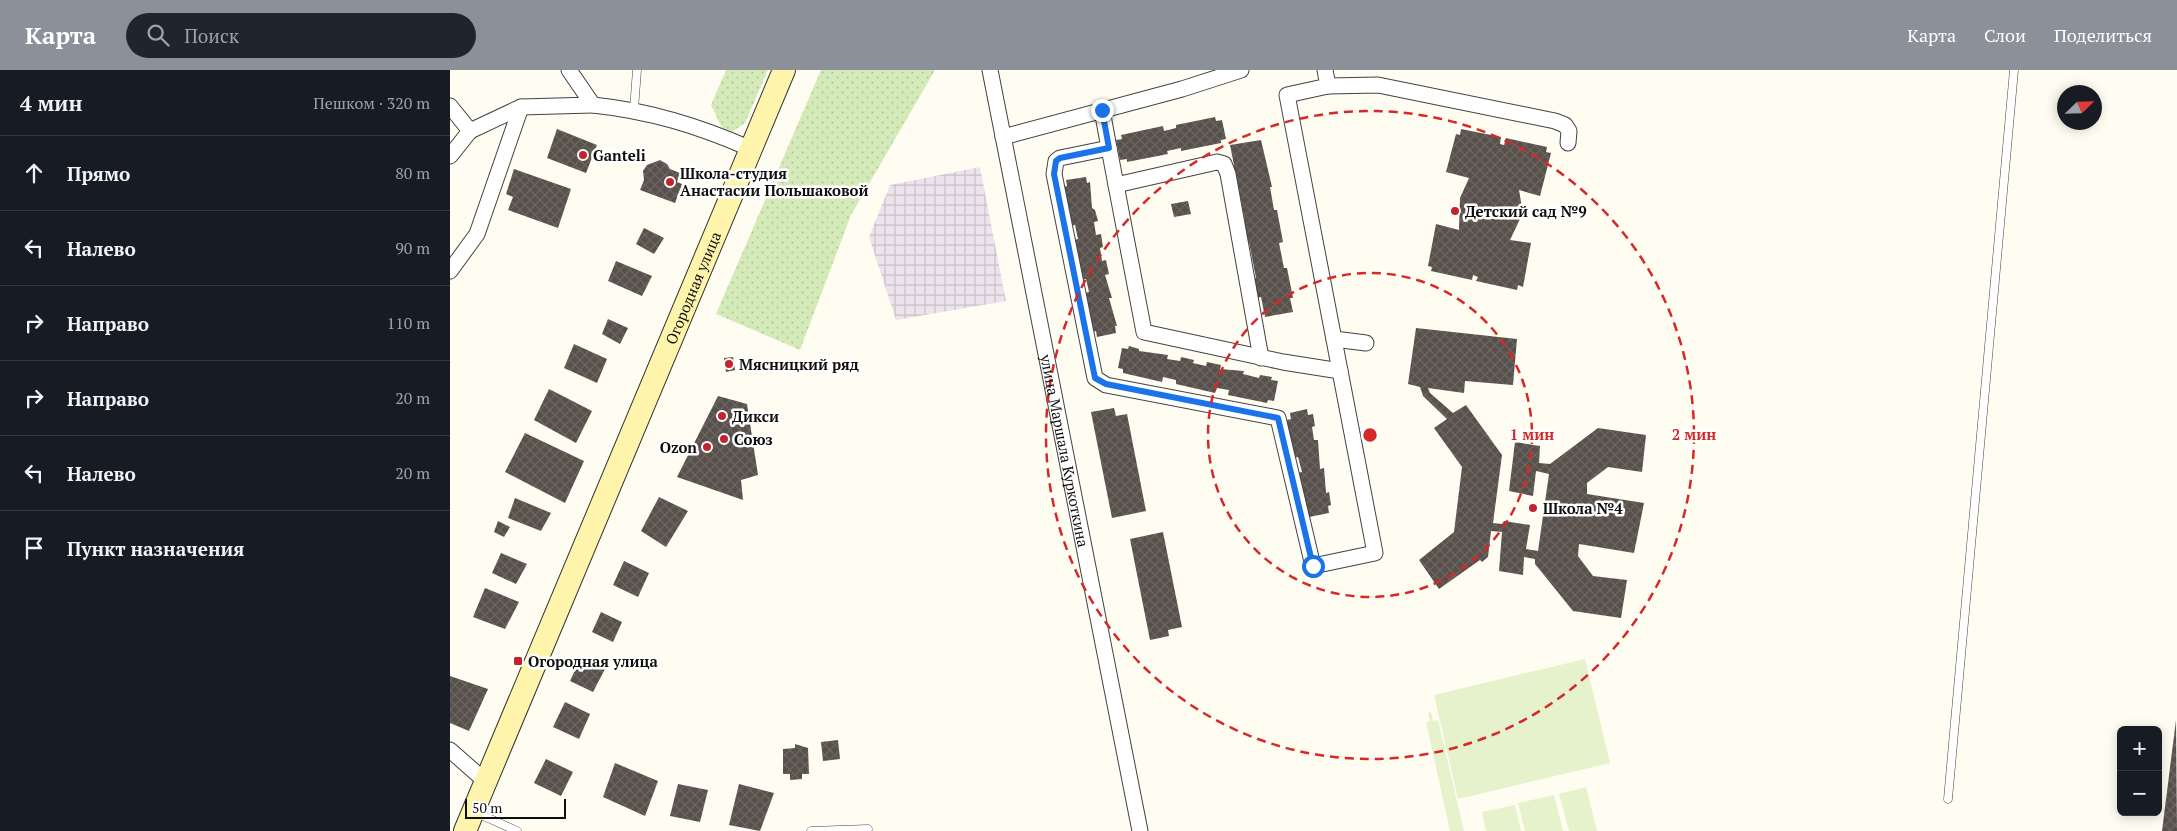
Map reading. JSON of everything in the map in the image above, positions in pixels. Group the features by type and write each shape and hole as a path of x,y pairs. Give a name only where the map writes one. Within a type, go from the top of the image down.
{"main road":[{"name":"Огородная улица","path":"469,821 784,70"}],"street":[{"path":"568,70 593,105"},
{"name":"улица Маршала Куркоткина","path":"990,70 1140,831"},
{"path":"1003,137 1242,70"},
{"path":"1325,70 1328,86"},
{"path":"1109,148 1060,158 1056,161 1054,174 1095,378 1106,384 1278,418 1313,566 1375,553 1287,95 1328,86 1378,86 1555,121 1565,125 1569,131 1568,144"},
{"path":"450,156 470,130 521,107 593,105 634,109 704,128 751,149"},
{"path":"450,106 470,130"},
{"path":"450,271 478,234 521,107"},
{"path":"1102,110 1144,332 1261,358 1340,371"},
{"path":"1116,185 1217,162 1224,164 1228,174 1261,358"},
{"path":"1334,338 1366,343"},
{"path":"450,750 485,781"}],"lane":[{"path":"634,109 638,70"},
{"path":"1948,799 2014,70"},
{"path":"469,821 517,831"},
{"path":"811,831 868,829"}],"shaded area":[{"path":"980,167 1006,301 896,320 869,237 890,185"}],"green space":[{"path":"726,70 768,70 745,123 732,132 722,128 711,105"},
{"path":"821,70 935,70 851,215 800,350 716,314"},
{"path":"1585,659 1610,763 1458,799 1434,695"},
{"path":"1431,712 1433,721 1438,720 1464,831 1450,831 1426,722 1430,721 1428,713"},
{"path":"1586,787 1597,831 1569,831 1559,794"},
{"path":"1554,795 1563,831 1525,831 1518,803"},
{"path":"1515,805 1521,831 1486,831 1482,812"}],"building":[{"path":"1215,117 1216,121 1222,120 1226,139 1221,140 1221,143 1181,151 1181,148 1167,151 1168,154 1127,162 1127,159 1120,160 1116,140 1122,139 1121,135 1163,126 1164,131 1176,128 1176,125"},
{"path":"557,129 597,145 586,173 547,158"},
{"path":"1461,129 1501,137 1500,144 1504,145 1506,138 1547,147 1546,152 1551,153 1540,196 1519,190 1522,208 1520,219 1510,240 1531,243 1523,287 1518,285 1517,290 1476,281 1478,277 1473,275 1472,280 1431,271 1432,267 1428,266 1436,224 1459,230 1460,198 1469,178 1446,172 1456,134 1460,135"},
{"path":"1261,140 1272,187 1270,187 1274,210 1277,210 1283,242 1279,243 1284,268 1287,268 1293,298 1290,298 1293,312 1265,317 1261,297 1255,298 1251,279 1256,278 1249,242 1244,243 1240,222 1245,221 1238,186 1234,186 1230,165 1234,165 1230,145"},
{"path":"660,160 667,164 670,169 680,173 677,182 682,184 675,203 640,190 644,180 643,171 647,165"},
{"path":"514,169 571,189 558,228 508,210 513,197 506,194"},
{"path":"1086,177 1087,183 1090,182 1092,208 1095,210 1098,221 1094,222 1096,235 1101,234 1103,247 1100,248 1102,261 1106,260 1109,274 1105,275 1112,298 1109,298 1117,326 1115,326 1116,333 1097,337 1096,331 1091,332 1084,293 1089,292 1086,279 1081,280 1074,240 1078,239 1075,225 1070,226 1063,187 1067,186 1066,180"},
{"path":"1188,201 1191,214 1174,217 1171,204"},
{"path":"644,228 664,238 654,254 636,244"},
{"path":"616,261 652,276 642,296 608,281"},
{"path":"608,319 628,328 620,344 602,334"},
{"path":"1416,328 1517,339 1513,385 1465,381 1464,393 1428,388 1430,393 1453,413 1466,405 1502,455 1493,523 1502,524 1504,521 1530,525 1526,549 1538,551 1549,474 1536,471 1533,496 1509,491 1515,442 1540,446 1539,463 1550,464 1598,428 1646,435 1642,472 1608,467 1587,483 1587,494 1644,503 1634,553 1579,544 1578,556 1593,576 1627,580 1621,618 1573,611 1535,564 1535,559 1524,557 1523,575 1499,571 1502,532 1491,531 1488,557 1482,562 1480,560 1439,589 1419,560 1454,532 1462,467 1434,428 1447,419 1423,396 1420,387 1408,384"},
{"path":"574,344 607,359 597,383 564,368"},
{"path":"1129,346 1139,349 1139,351 1168,355 1167,359 1180,361 1181,357 1194,360 1193,363 1206,366 1207,362 1221,365 1220,369 1244,371 1243,374 1259,378 1260,375 1272,377 1271,380 1278,381 1274,401 1268,400 1267,403 1228,395 1229,390 1217,388 1215,393 1176,384 1176,380 1163,377 1162,382 1123,373 1123,369 1118,368 1122,348 1128,349"},
{"name":"Мясницкий ряд","path":"733,357 735,370 726,372 724,358"},
{"path":"549,389 592,411 576,443 534,420"},
{"name":"Союз","path":"718,396 747,404 758,475 741,480 743,500 677,477"},
{"path":"1114,408 1116,416 1127,414 1146,511 1112,518 1091,412"},
{"path":"1307,409 1308,415 1313,414 1315,426 1312,427 1314,440 1318,440 1320,469 1324,468 1326,493 1329,492 1331,505 1328,506 1329,513 1309,517 1308,511 1305,512 1297,473 1302,472 1298,457 1294,458 1287,420 1291,419 1290,413"},
{"path":"525,433 584,461 565,503 505,472"},
{"path":"659,497 688,511 666,547 641,531"},
{"path":"515,498 551,513 541,531 508,518"},
{"path":"498,521 510,527 504,537 494,532"},
{"path":"1163,532 1182,627 1168,630 1169,636 1150,640 1130,539"},
{"path":"501,553 527,564 516,584 492,573"},
{"path":"624,561 649,573 638,597 613,585"},
{"path":"485,588 519,602 505,629 473,617"},
{"path":"601,612 622,622 613,642 592,632"},
{"path":"581,657 605,669 593,692 570,681"},
{"path":"450,676 488,689 469,731 450,723"},
{"path":"565,702 590,714 579,739 553,727"},
{"path":"2176,720 2177,831 2162,831"},
{"path":"838,740 840,759 823,761 821,742"},
{"path":"795,744 808,748 809,774 802,774 802,779 790,780 790,774 783,774 783,749 795,748"},
{"path":"546,759 573,772 561,796 534,783"},
{"path":"615,763 658,781 645,816 603,797"},
{"path":"678,784 708,790 700,822 670,816"},
{"path":"739,784 774,793 760,831 729,825"}],"place":[{"name":"Ganteli","path":"583,155"},
{"name":"Школа-студия Анастасии Польшаковой","path":"670,182"},
{"name":"Детский сад №9","path":"1455,211"},
{"name":"Мясницкий ряд","path":"729,364"},
{"name":"Дикси","path":"722,416"},
{"name":"Союз","path":"724,439"},
{"name":"Ozon","path":"707,447"},
{"name":"Школа №4","path":"1533,508"},
{"name":"Огородная улица","path":"518,661"}],"route":[{"path":"1102,110 1109,148 1060,158 1056,161 1054,174 1095,378 1106,384 1278,418 1313,566"}]}
